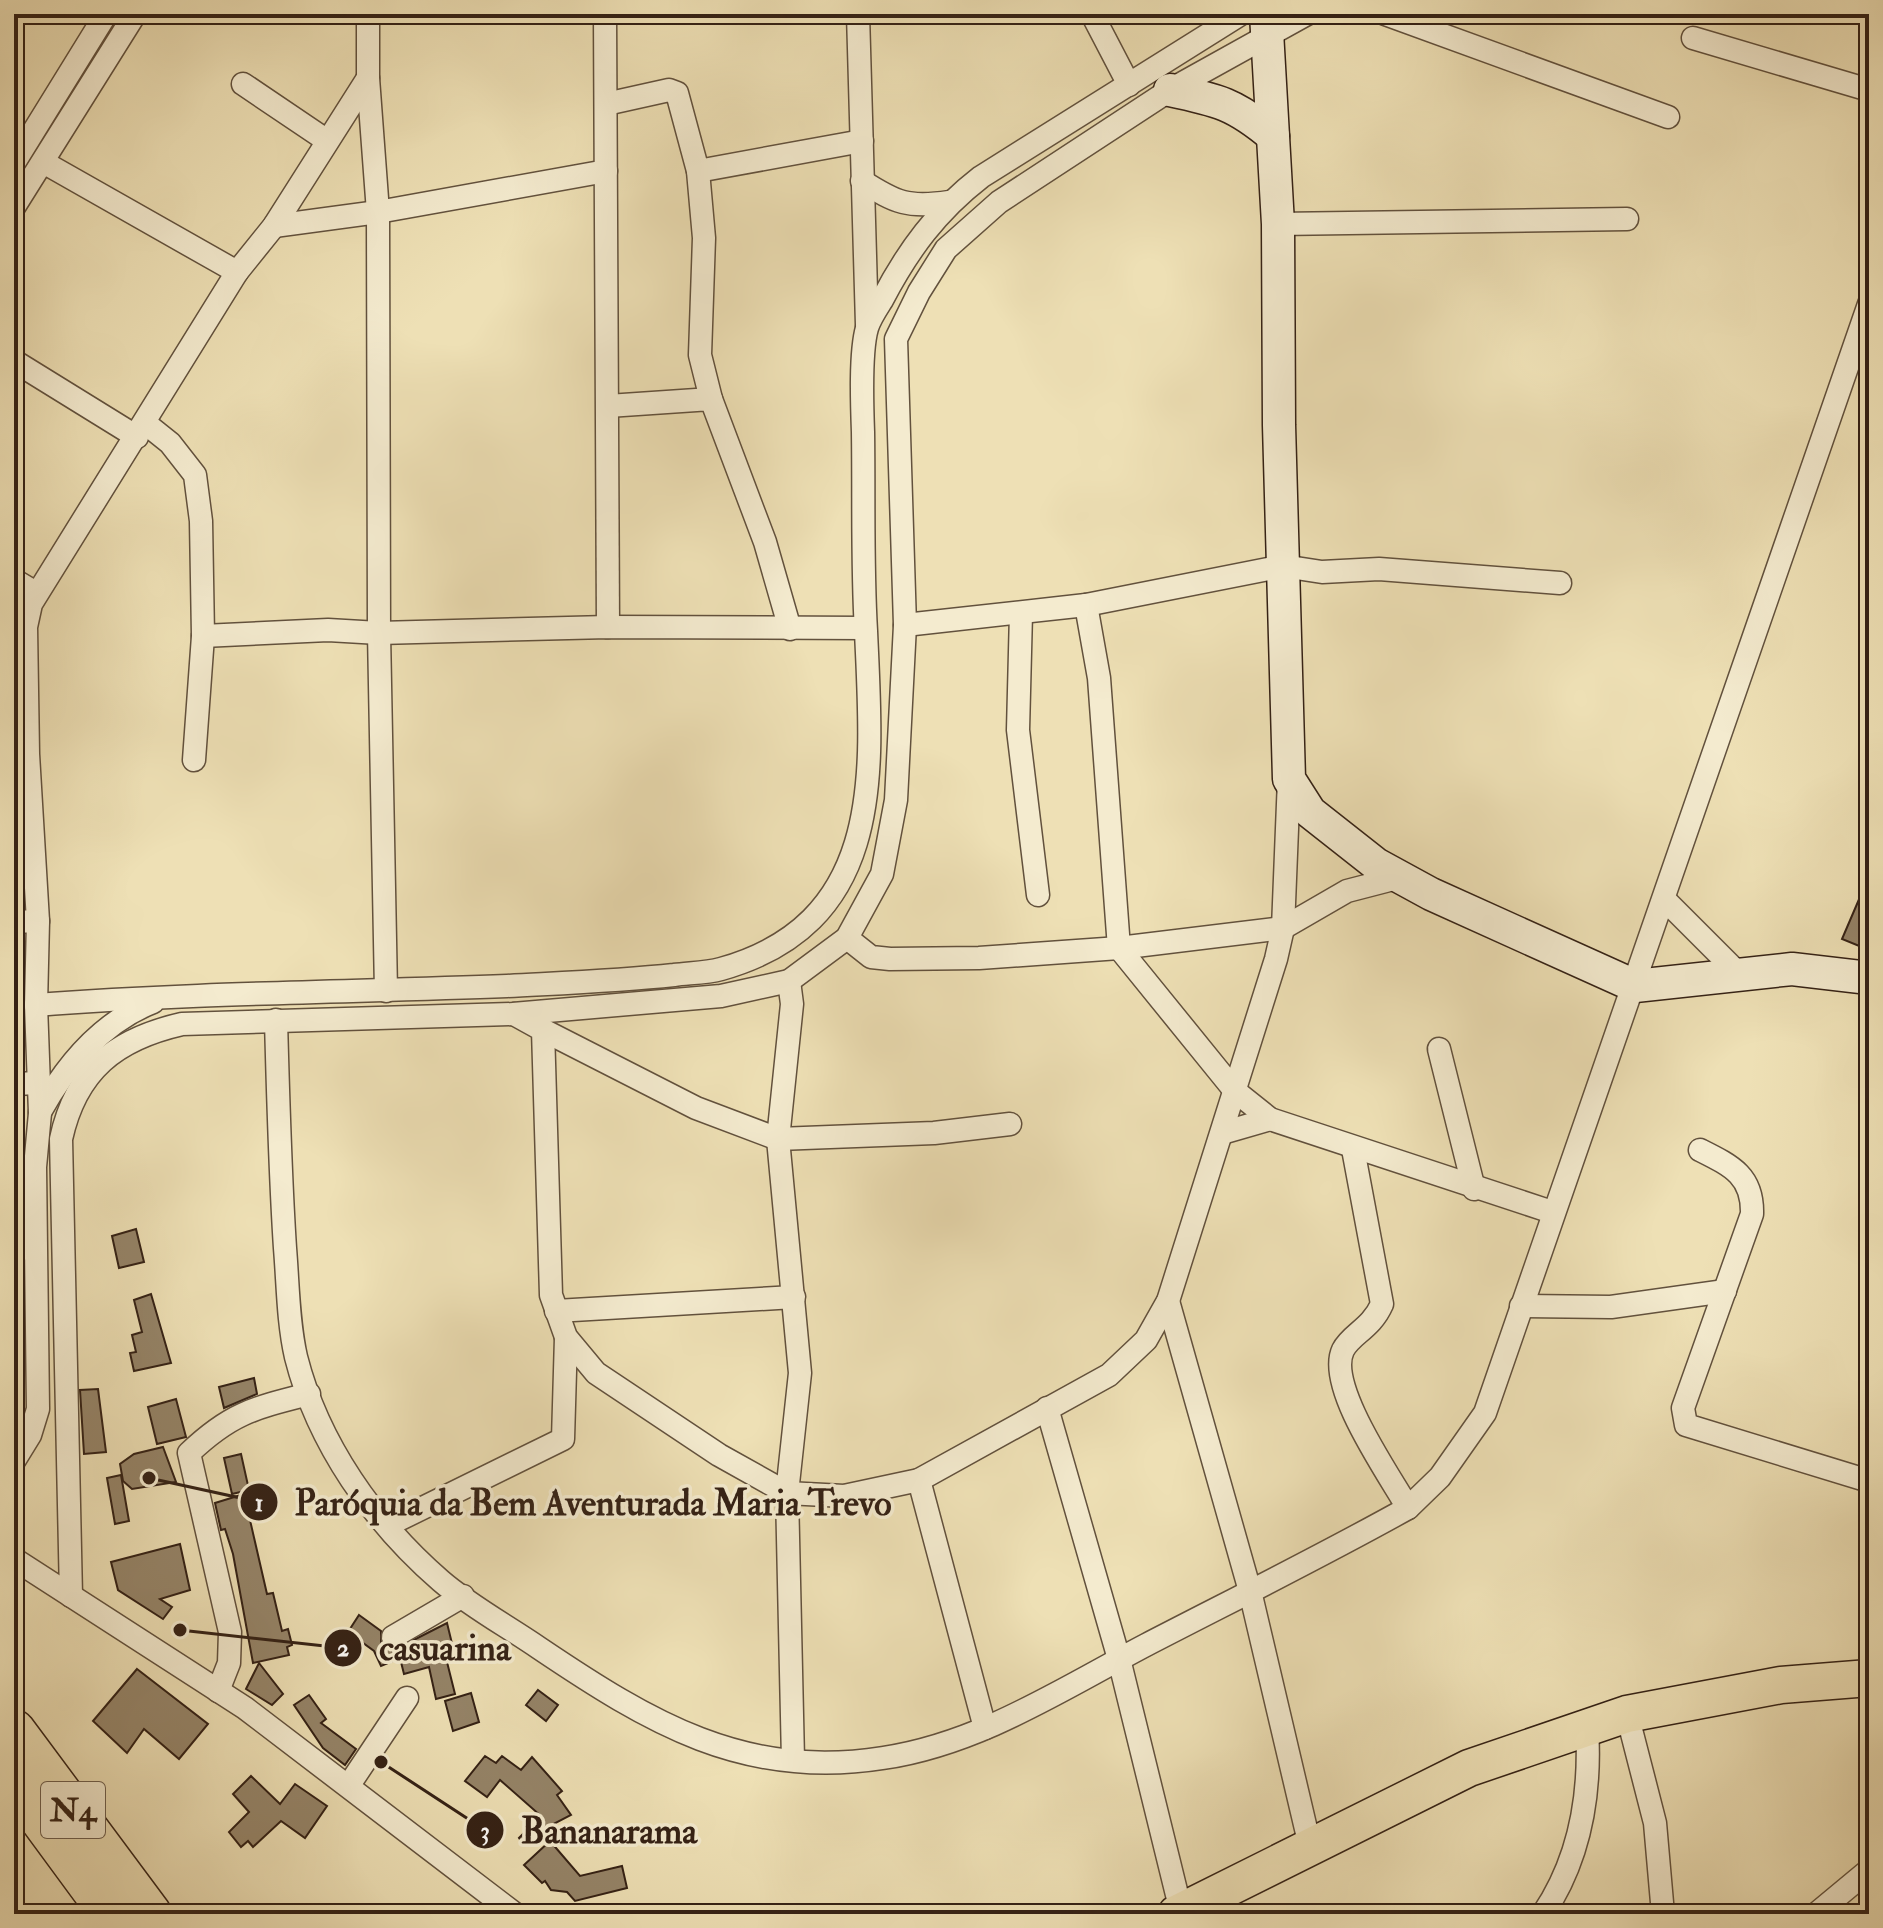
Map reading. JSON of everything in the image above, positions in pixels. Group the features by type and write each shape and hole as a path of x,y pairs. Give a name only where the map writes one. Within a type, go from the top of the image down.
{"highway":[{"name":"N4","path":"14,1731 150,1914"},
{"name":"N4","path":"14,1782 111,1914"}],"main road":[{"path":"1178,1912 1469,1768 1627,1714 1781,1685 1869,1678"}],"street":[{"path":"14,163 106,14"},
{"path":"14,207 135,14"},
{"path":"368,14 368,78 378,212 379,633 386,991"},
{"path":"605,14 608,627"},
{"path":"36,1005 169,995 386,991 647,978 718,970 757,956 791,935 826,906 852,860 866,799 872,728 865,628 863,410 867,328 858,14"},
{"path":"1092,14 1129,85"},
{"path":"867,328 900,265 949,202 981,177 1241,14"},
{"path":"71,1596 61,1139 76,1092 96,1065 147,1032 182,1024 513,1014 721,996 789,981 847,938 882,874 896,800 905,625 896,339 919,292 946,249 999,202 1266,26 1307,14"},
{"path":"1385,14 1668,117"},
{"path":"543,1030 551,1295 566,1337 596,1373 719,1455 787,1493 844,1496 919,1480 1109,1375 1146,1340 1168,1301 1283,928 1289,779 1278,224 1266,26"},
{"path":"1693,38 1869,90"},
{"path":"14,1461 30,1435 38,1409 25,1248 40,1113 36,1005 38,921 21,754 26,627 36,593 141,430 237,272 274,226 368,78"},
{"path":"243,84 326,140"},
{"path":"606,104 669,90 677,93 698,171 704,238 700,355 711,399 765,542 790,629"},
{"path":"1170,90 1221,101 1244,111 1273,136"},
{"path":"698,171 862,141"},
{"path":"43,162 237,272"},
{"path":"274,226 378,212 606,171"},
{"path":"862,181 903,204 918,207 949,202"},
{"path":"1278,224 1627,219"},
{"path":"276,1020 279,1158 296,1357 322,1429 348,1477 441,1581 621,1703 692,1739 740,1753 793,1760 881,1759 925,1749 985,1728 1044,1702 1119,1659 1408,1508 1440,1477 1485,1413 1552,1212 1635,986 1741,669 1869,304"},
{"path":"14,361 170,443 195,475 201,521 203,636 194,760"},
{"path":"608,406 711,399"},
{"path":"905,625 1086,605 1283,566 1322,572 1379,569 1560,583"},
{"path":"14,580 36,593"},
{"path":"1086,605 1099,678 1119,948 1235,1091 1270,1119 1474,1189 1552,1212"},
{"path":"1021,613 1018,730 1038,895"},
{"path":"203,636 328,630 379,633 608,627 865,628"},
{"path":"1289,779 1310,812 1341,839 1401,877 1635,986 1792,969 1869,978"},
{"path":"847,938 871,957 890,959 979,958 1119,948 1283,928 1347,891 1401,877"},
{"path":"1665,900 1739,974"},
{"path":"14,922 38,921"},
{"path":"789,981 792,1004 778,1139 800,1373 787,1493 793,1760"},
{"path":"40,1113 62,1073 93,1042 133,1010 169,995"},
{"path":"513,1014 696,1108 778,1139 934,1133 1010,1124"},
{"path":"1439,1049 1474,1189"},
{"path":"14,1084 39,1083"},
{"path":"1222,1133 1270,1119"},
{"path":"1353,1149 1382,1304 1374,1321 1346,1344 1340,1362 1354,1412 1408,1508"},
{"path":"1700,1150 1737,1169 1748,1182 1752,1214 1683,1408 1686,1425 1869,1481"},
{"path":"1521,1306 1611,1307 1725,1291"},
{"path":"556,1311 794,1297"},
{"path":"1168,1301 1250,1591 1310,1846"},
{"path":"388,1525 563,1439 566,1337"},
{"path":"218,1691 229,1663 230,1632 189,1453 218,1426 249,1410 309,1394"},
{"path":"1047,1408 1119,1659 1178,1912"},
{"path":"919,1480 985,1728"},
{"path":"14,1559 218,1691 349,1785 515,1914"},
{"path":"393,1637 463,1596"},
{"path":"349,1785 407,1698"},
{"path":"1627,1714 1655,1823 1663,1914"},
{"path":"1543,1914 1569,1861 1586,1804 1589,1767 1587,1728"},
{"path":"1816,1914 1869,1870"}],"building":[{"path":"1869,876 1869,950 1842,939"},
{"path":"136,1229 144,1262 119,1268 112,1236"},
{"path":"151,1294 171,1363 134,1371 130,1353 136,1352 132,1335 142,1332 134,1300"},
{"path":"254,1378 257,1394 224,1408 219,1387"},
{"path":"98,1389 106,1452 84,1454 80,1390"},
{"path":"176,1399 186,1437 157,1444 148,1407"},
{"path":"163,1447 176,1482 132,1489 123,1481 120,1464 134,1454"},
{"path":"241,1454 249,1490 232,1494 224,1458"},
{"path":"121,1475 129,1521 115,1524 107,1478"},
{"path":"244,1494 267,1594 273,1593 282,1631 288,1629 292,1645 287,1647 289,1655 253,1663 233,1554 225,1529 221,1530 215,1503"},
{"path":"180,1544 190,1590 160,1599 172,1607 163,1619 118,1590 111,1562"},
{"path":"359,1615 381,1631 381,1643 392,1651 447,1623 456,1660 447,1662 455,1694 436,1699 429,1667 404,1674 400,1658 381,1666 374,1651 348,1632"},
{"path":"259,1663 283,1694 272,1705 246,1689"},
{"path":"137,1669 208,1724 179,1759 144,1729 127,1753 93,1721"},
{"path":"538,1690 558,1705 546,1721 526,1705"},
{"path":"471,1693 479,1722 453,1731 445,1701"},
{"path":"309,1695 326,1719 321,1723 356,1749 345,1765 323,1748 294,1705"},
{"path":"485,1756 496,1763 502,1756 521,1770 532,1757 562,1791 557,1795 571,1815 521,1841 519,1838 541,1816 500,1780 487,1797 465,1781"},
{"path":"251,1776 280,1804 295,1784 327,1806 305,1838 281,1821 253,1847 248,1841 241,1847 229,1832 249,1812 233,1794"},
{"path":"550,1841 580,1876 622,1866 627,1888 575,1901 567,1892 551,1890 545,1881 542,1883 524,1865"}],"place":[{"name":"Paróquia da Bem Aventurada Maria Trevo","path":"149,1478"},
{"name":"casuarina","path":"180,1630"},
{"name":"Bananarama","path":"381,1762"}]}
